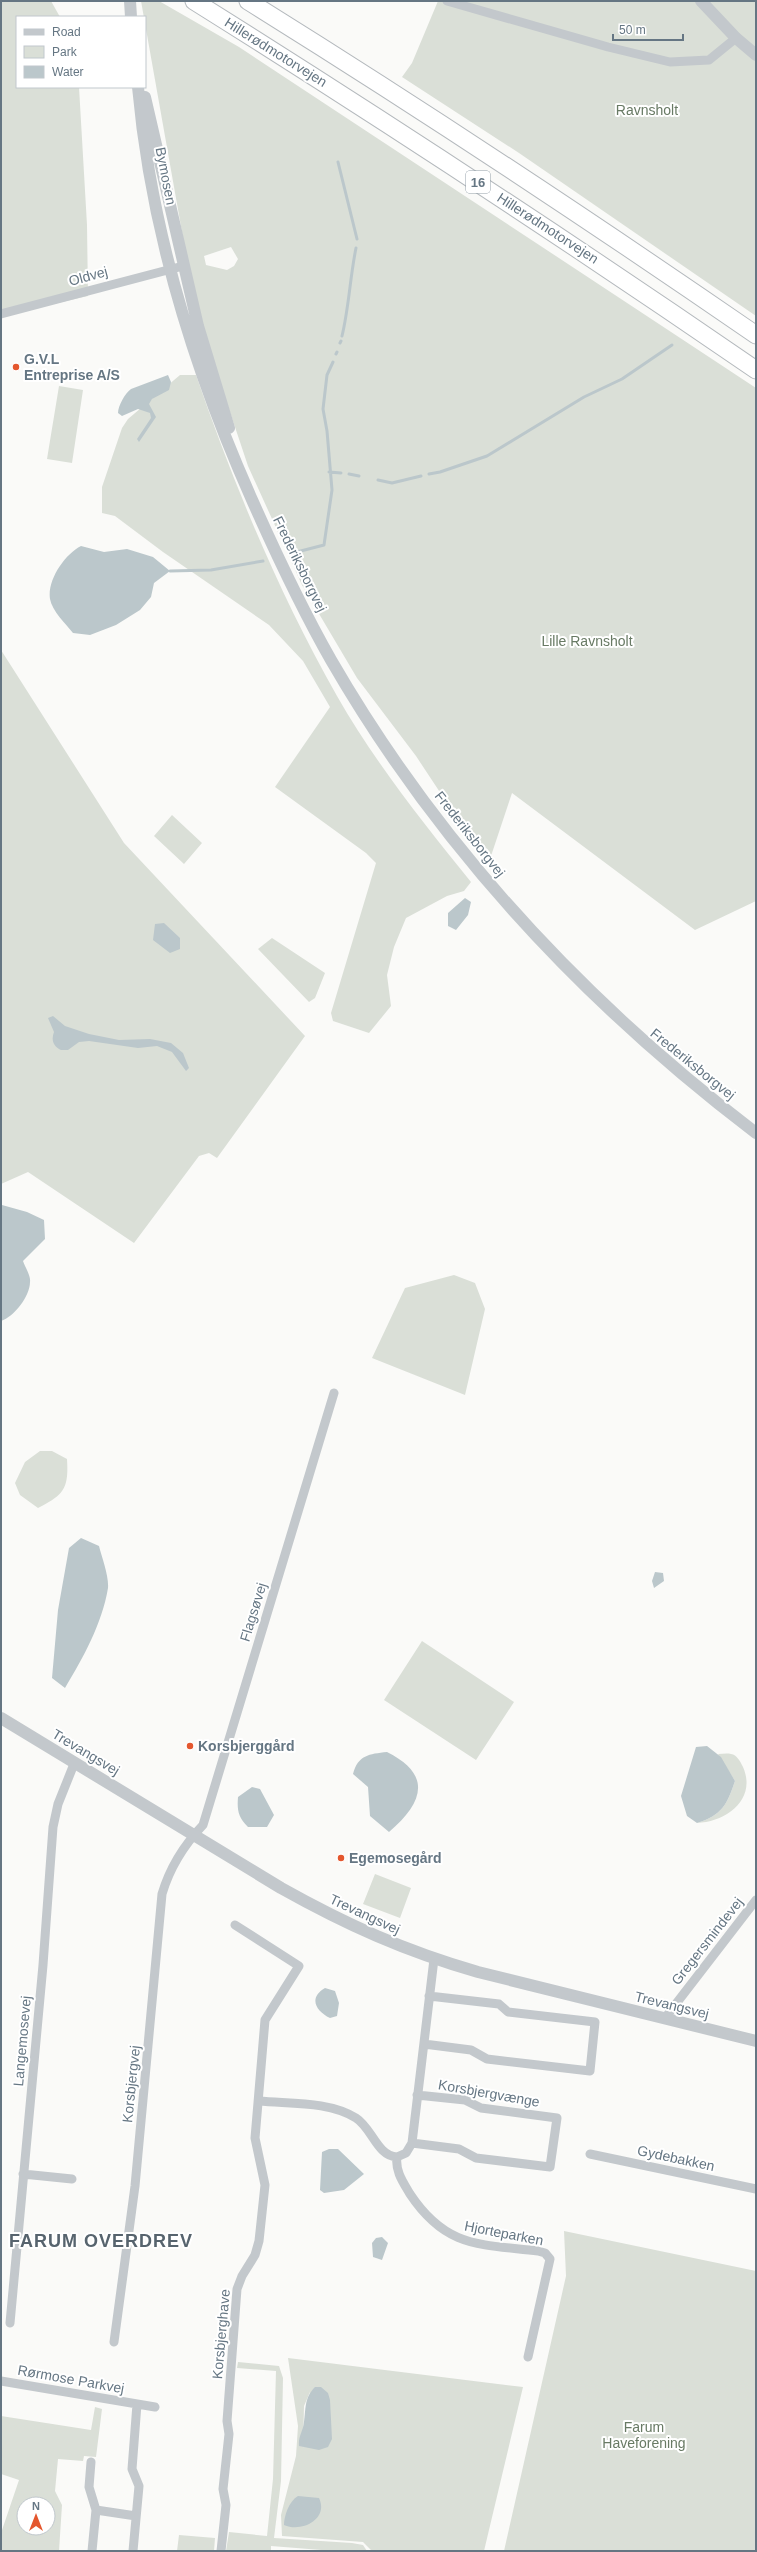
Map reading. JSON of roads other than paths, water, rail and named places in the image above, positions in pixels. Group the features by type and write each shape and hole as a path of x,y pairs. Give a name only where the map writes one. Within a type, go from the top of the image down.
{"highway":[{"name":"Hillerødmotorvejen","path":"194,1 367,109 601,263 756,370"},
{"name":"Hillerødmotorvejen","path":"248,1 385,87 616,238 756,335"}],"street":[{"path":"447,1 608,47 670,62 709,60 736,38"},
{"path":"701,1 736,38 756,55"},
{"name":"Bymosen","path":"138,88 142,128 153,194 170,269"},
{"name":"Bymosen","path":"144,88 183,266"},
{"name":"Oldvej","path":"1,314 183,266"},
{"name":"Frederiksborgvej","path":"183,266 198,326 247,487"},
{"name":"Frederiksborgvej","path":"170,269 188,335 212,407 282,566 331,659 377,733 440,822 504,902 568,970 642,1041 756,1133"},
{"name":"Flagsøvej","path":"193,1836 203,1825 334,1393"},
{"name":"Trevangsvej","path":"1,1718 193,1836 327,1914 378,1938 434,1959 756,2041"},
{"name":"Langemosevej","path":"10,2323 43,1965 53,1827 58,1804 74,1764"},
{"name":"Korsbjergvej","path":"114,2342 134,2186 162,1894 172,1867 193,1836"},
{"name":"Gregersmindevej","path":"665,2018 756,1900"},
{"name":"Korsbjerghave","path":"221,2551 226,2505 224,2488 229,2434 227,2421 237,2289 242,2276 255,2255 259,2241 265,2185 255,2138 265,2020 299,1966 235,1925"},
{"name":"Korsbjergvænge","path":"417,2095 465,2100 482,2108 557,2118 550,2167 476,2158 459,2150 412,2143 417,2095 434,1959"},
{"path":"424,2044 471,2050 487,2059 590,2071 595,2022 508,2012 499,2004 430,1996"},
{"path":"259,2101 340,2110 357,2118 385,2154 397,2157 406,2153 412,2143"},
{"name":"Gydebakken","path":"590,2154 756,2189"},
{"name":"Hjorteparken","path":"397,2157 396,2165 401,2180 423,2212 439,2228 452,2237 470,2242 538,2251 548,2256 550,2259 528,2357"},
{"path":"23,2174 72,2179"},
{"name":"Rørmose Parkvej","path":"1,2381 155,2407"},
{"name":"Rørmose Parkvej","path":"133,2551 139,2486 132,2468 137,2404"},
{"path":"91,2462 89,2487 96,2510 92,2551"},
{"path":"96,2510 136,2516"}],"water":[{"path":"168,375 171,382 169,390 152,399 149,404 156,417 139,442 137,439 151,418 150,413 138,409 122,416 118,413 121,403 126,393 131,389"},
{"path":"81,546 104,552 127,549 153,557 170,571 154,583 151,597 140,610 116,625 90,635 73,633 53,608 50,599 50,592 51,584 58,568 69,555"},
{"path":"465,898 471,902 468,915 456,930 448,926 448,913"},
{"path":"164,923 180,938 180,949 170,953 153,940 155,924"},
{"path":"53,1016 65,1026 89,1034 119,1040 150,1039 171,1043 183,1053 189,1068 186,1071 172,1052 157,1046 138,1048 89,1041 79,1042 68,1050 61,1050 54,1045 54,1032 48,1018"},
{"path":"2,1205 27,1212 44,1220 45,1239 23,1261 30,1280 29,1288 24,1299 16,1311 1,1321"},
{"path":"81,1538 99,1546 108,1588 97,1628 65,1688 52,1678 58,1610 69,1548"},
{"path":"655,1572 663,1573 664,1581 654,1588 652,1581"},
{"path":"707,1746 721,1757 735,1781 726,1803 718,1813 697,1823 687,1816 681,1796 696,1747"},
{"path":"387,1752 402,1761 412,1770 417,1780 418,1790 410,1810 389,1832 370,1816 368,1787 353,1774 361,1759 370,1755"},
{"path":"252,1787 260,1789 274,1815 267,1827 248,1827 242,1820 239,1813 238,1797"},
{"path":"325,1988 335,1991 339,2003 337,2016 330,2018 321,2012 316,2004 315,2000 317,1996"},
{"path":"329,2149 338,2149 364,2174 344,2190 324,2193 320,2190 322,2152"},
{"path":"382,2237 388,2243 382,2260 373,2257 372,2243 376,2238"},
{"path":"315,2387 321,2387 328,2393 330,2400 332,2439 328,2447 319,2450 299,2446 307,2399"},
{"path":"298,2496 319,2498 321,2506 320,2512 317,2518 306,2526 291,2527 284,2525 288,2509 292,2501"}],"waterway":[{"path":"338,162 357,239"},
{"path":"342,336 356,248"},
{"path":"429,474 440,472 487,456 584,397 622,379 672,345"},
{"path":"293,553 324,545 332,490 327,431 323,409 327,375 333,362"},
{"path":"329,472 341,473"},
{"path":"349,474 359,476"},
{"path":"378,480 392,483 421,476"},
{"path":"170,571 211,570 263,561"}],"place":[{"name":"G.V.L Entreprise A/S","path":"16,367"},
{"name":"Korsbjerggård","path":"190,1746"},
{"name":"Egemosegård","path":"341,1858"}],"district":[{"name":"FARUM OVERDREV","path":"101,2241"}],"park label":[{"name":"Ravnsholt","path":"647,110"},
{"name":"Lille Ravnsholt","path":"587,641"},
{"name":"Farum Haveforening","path":"644,2436"}]}
